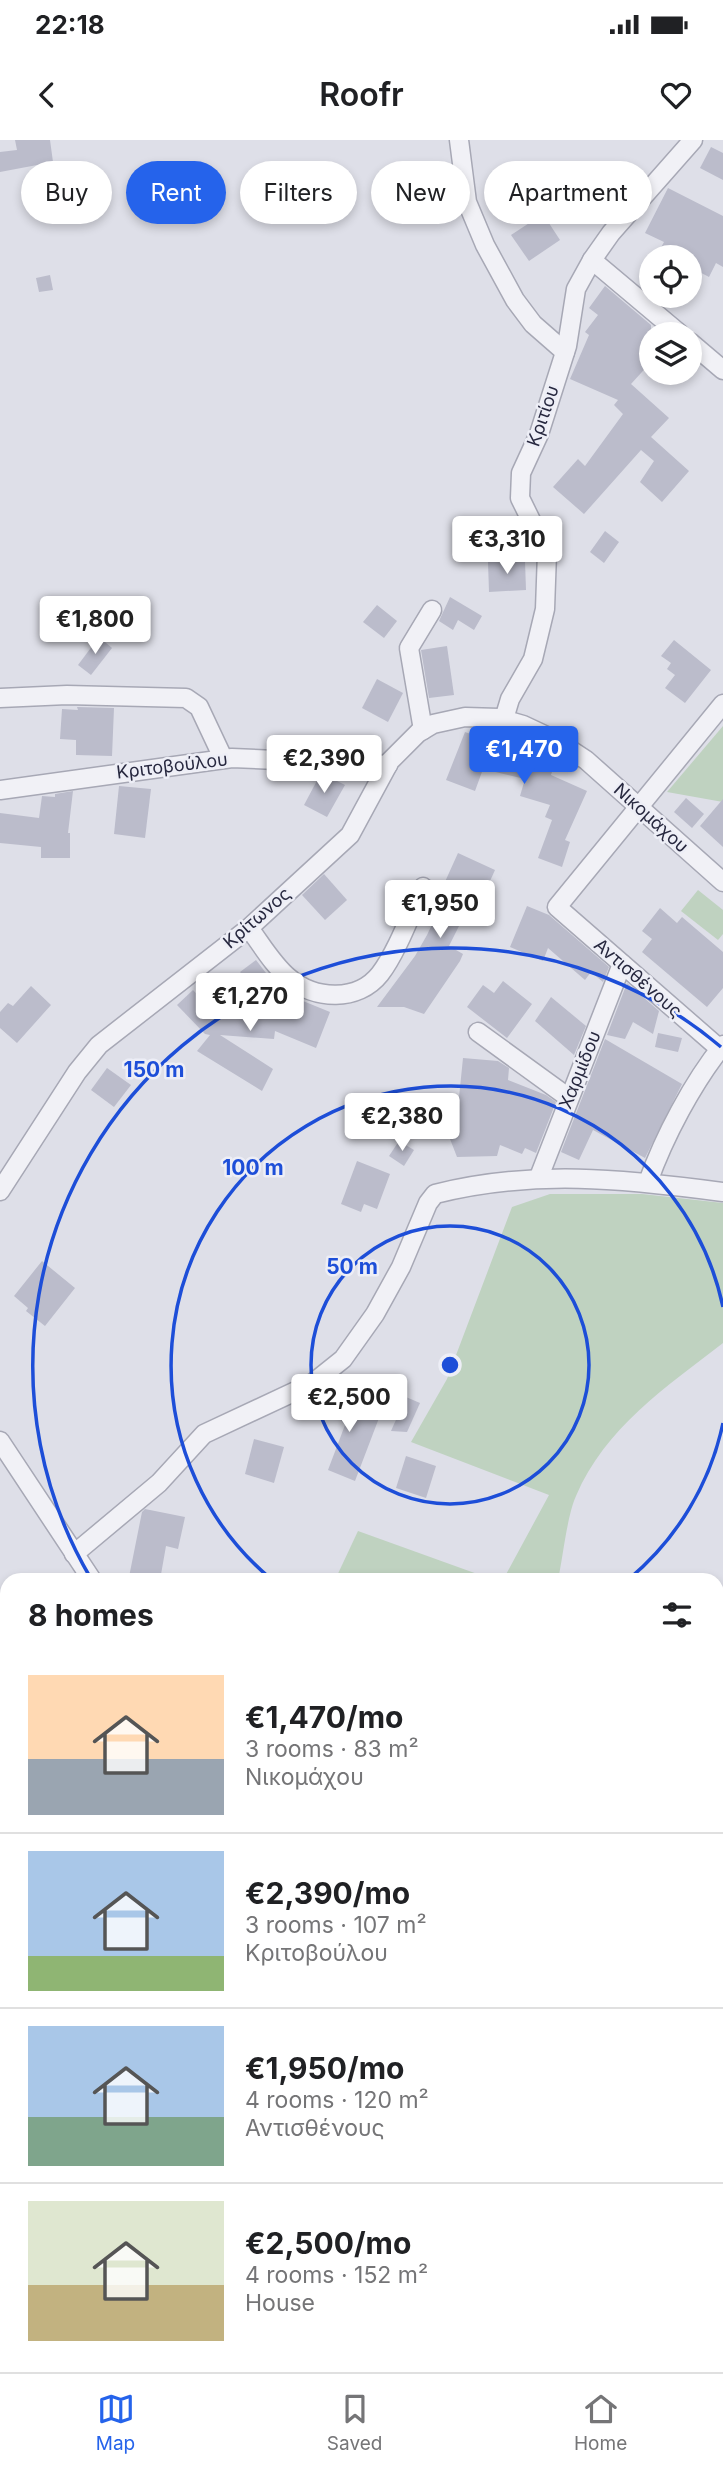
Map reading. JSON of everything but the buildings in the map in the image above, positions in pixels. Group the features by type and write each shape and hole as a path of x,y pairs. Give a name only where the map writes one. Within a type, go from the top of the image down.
{"street":[{"path":"459,140 467,202 485,245 515,300 533,324 565,352"},
{"name":"Κριτίου","path":"504,719 510,699 533,659 545,609 547,553 520,498 521,473 540,434 565,352 574,295 579,280 611,233 693,140"},
{"path":"592,260 666,322"},
{"path":"702,352 723,370"},
{"path":"423,730 409,648 432,610"},
{"path":"0,698 67,695 186,698 199,707 223,758"},
{"path":"638,808 723,704"},
{"name":"Κρίτωνος","path":"0,1191 60,1097 99,1045 249,928 352,832 388,765 404,745 423,730 458,718 504,719"},
{"name":"Νικομάχου","path":"504,719 531,728 567,746 723,882"},
{"name":"Κριτοβούλου","path":"0,790 223,758 388,765"},
{"name":"Αντισθένους","path":"638,808 557,907 722,1047"},
{"path":"249,928 281,970 298,985 318,993 352,994 365,988 379,975 423,887"},
{"name":"Χαρμίδου","path":"539,1177 622,964"},
{"path":"478,1032 569,1098"},
{"path":"648,1182 663,1145 722,1047"},
{"path":"74,1554 159,1483 204,1434 313,1383 343,1359 381,1303 401,1267 428,1203 435,1194 539,1177 648,1182 723,1192"},
{"path":"0,1441 87,1573"}],"green space":[{"path":"723,726 723,802 667,792"},
{"path":"698,890 723,910 723,934 718,940 681,911"},
{"path":"550,1194 642,1194 723,1203 723,1343 639,1410 603,1450 588,1472 573,1504 559,1573 507,1573 549,1495 411,1442 447,1379 512,1207"},
{"path":"358,1531 475,1573 338,1573"}]}
